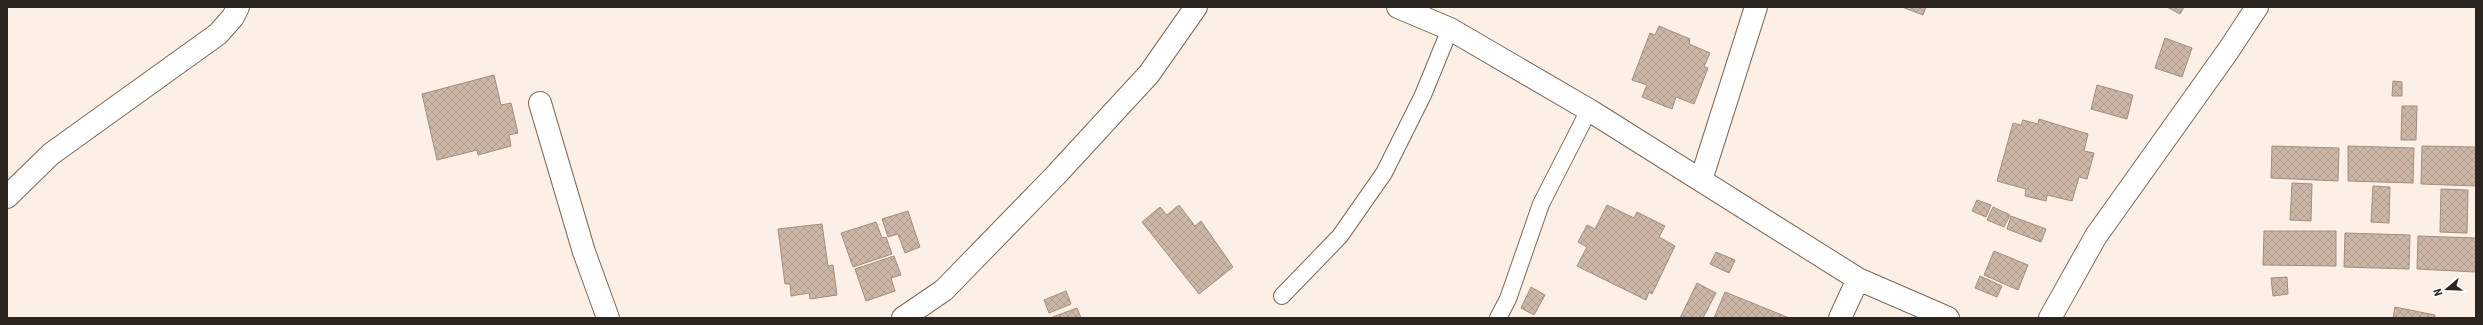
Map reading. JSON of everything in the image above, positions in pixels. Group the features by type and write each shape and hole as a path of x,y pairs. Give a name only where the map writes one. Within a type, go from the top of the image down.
{"street":[{"path":"7,197 51,154 218,34 233,17 238,7"},
{"path":"903,318 944,290 1055,176 1149,74 1196,7"},
{"path":"1398,7 1450,29 1589,110 1858,279 1948,318"},
{"path":"1701,180 1756,7"},
{"path":"2050,318 2096,236 2228,51 2256,7"},
{"path":"540,103 584,252 608,318"},
{"path":"1840,318 1858,279"}],"lane":[{"path":"1282,296 1340,236 1384,173 1423,95 1450,29"},
{"path":"1498,318 1508,299 1541,204 1589,110"}],"building":[{"path":"1902,7 1926,7 1923,15"},
{"path":"2167,7 2184,7 2180,14"},
{"path":"1659,26 1690,39 1689,44 1710,53 1704,67 1708,68 1694,104 1676,97 1672,109 1642,97 1647,85 1632,80 1650,33 1655,35"},
{"path":"2165,38 2192,48 2182,77 2155,68"},
{"path":"494,75 501,105 511,103 518,133 509,135 511,146 478,155 477,150 437,160 422,94"},
{"path":"2393,81 2402,82 2402,96 2392,96"},
{"path":"2097,85 2133,95 2127,119 2091,109"},
{"path":"2402,106 2417,106 2416,140 2401,140"},
{"path":"2039,119 2088,134 2084,151 2094,153 2087,179 2079,177 2072,201 2047,195 2046,201 2025,196 2026,189 1997,181 2013,123 2021,125 2023,120 2038,124"},
{"path":"2272,146 2339,148 2338,181 2271,178"},
{"path":"2348,146 2414,148 2413,183 2348,181"},
{"path":"2422,146 2476,147 2476,186 2421,184"},
{"path":"2292,183 2312,184 2311,221 2290,220"},
{"path":"2373,186 2390,187 2389,223 2371,222"},
{"path":"2441,189 2468,190 2467,233 2440,232"},
{"path":"1977,200 1991,205 1986,217 1972,211"},
{"path":"1179,205 1195,226 1201,221 1233,267 1199,294 1142,222 1160,207 1167,215"},
{"path":"1607,205 1634,218 1637,212 1665,226 1659,237 1675,246 1652,294 1649,292 1646,300 1577,266 1587,247 1578,242 1587,225 1595,229"},
{"path":"1993,207 2010,215 2004,227 1987,220"},
{"path":"908,211 920,247 905,253 898,234 888,237 882,219"},
{"path":"2011,216 2046,229 2041,242 2007,229"},
{"path":"876,222 882,238 886,237 892,254 853,267 841,233"},
{"path":"822,224 828,266 833,265 837,295 810,299 809,293 791,296 790,284 785,284 778,229"},
{"path":"2264,231 2336,231 2336,266 2263,265"},
{"path":"2345,233 2410,235 2409,269 2344,267"},
{"path":"2418,236 2476,238 2476,272 2417,269"},
{"path":"1994,251 2028,265 2018,290 1984,275"},
{"path":"1716,252 1735,260 1729,273 1710,264"},
{"path":"894,256 901,275 891,278 895,291 866,301 855,269"},
{"path":"1980,276 2002,286 1997,297 1975,288"},
{"path":"2287,277 2288,294 2273,296 2271,278"},
{"path":"1697,283 1716,293 1703,318 1680,318"},
{"path":"1531,287 1545,295 1534,315 1521,308"},
{"path":"1066,291 1071,304 1049,313 1044,300"},
{"path":"1725,292 1787,317 1787,318 1714,318"},
{"path":"2395,307 2435,315 2435,318 2393,318"},
{"path":"1077,308 1081,318 1050,318"}]}
